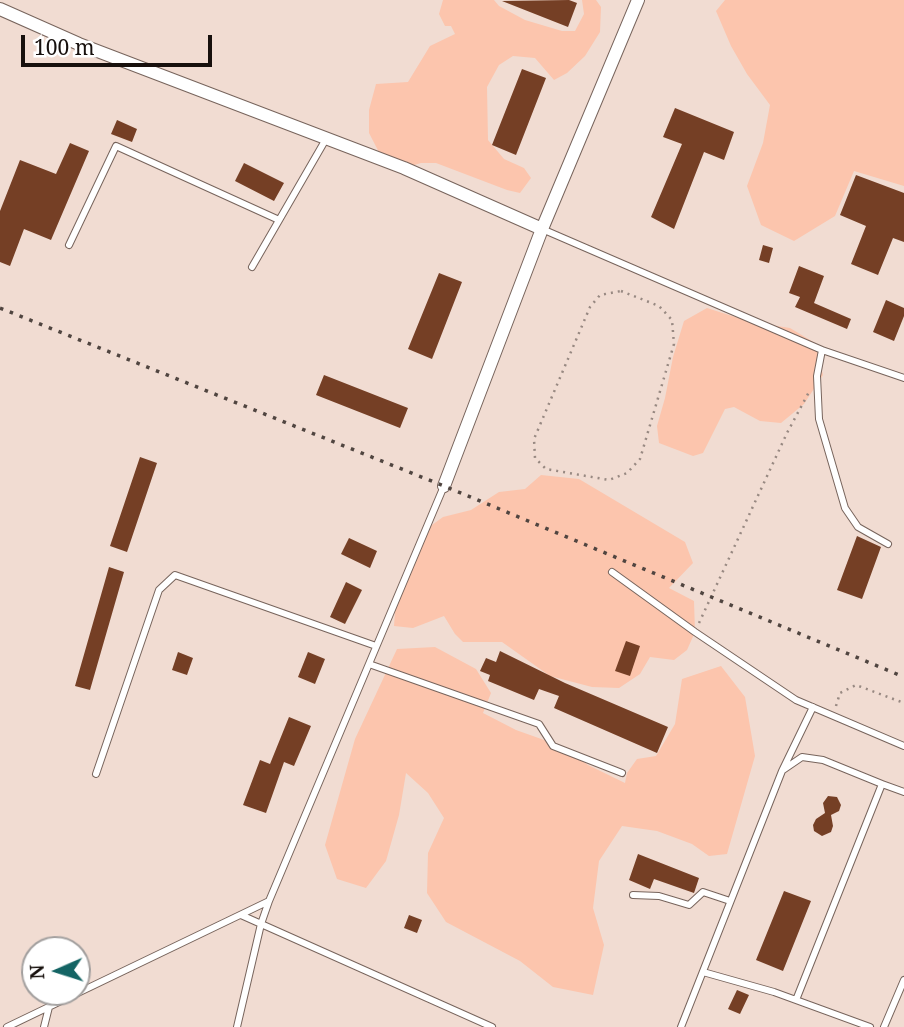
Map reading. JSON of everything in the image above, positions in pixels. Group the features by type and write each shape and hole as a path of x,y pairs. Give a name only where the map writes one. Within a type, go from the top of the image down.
{"street":[{"path":"444,486 542,229 638,0"},
{"path":"0,9 79,44 404,168 542,229"}],"lane":[{"path":"252,267 326,139"},
{"path":"69,246 116,146 279,220"},
{"path":"542,229 822,350 904,378"},
{"path":"822,350 817,376 819,419 845,508 858,527 888,544"},
{"path":"237,1027 269,901 444,486"},
{"path":"612,572 695,632 796,699 904,746"},
{"path":"96,774 159,590 175,575 376,646"},
{"path":"369,664 539,724 552,746 622,773"},
{"path":"681,1027 782,771 813,707"},
{"path":"782,771 802,757 824,760 904,792"},
{"path":"796,1000 882,784"},
{"path":"633,895 659,895 689,905 703,892 730,901"},
{"path":"7,1027 269,901"},
{"path":"241,915 492,1027"},
{"path":"702,972 796,1000 870,1027"},
{"path":"884,1027 904,980"},
{"path":"44,1027 49,1007"}],"path":[{"path":"621,291 659,306 671,320 674,344 640,459 634,466 627,473 609,480 546,469 535,458 534,439 590,307 600,295 621,291"},
{"path":"695,632 787,433 817,376"},
{"path":"832,715 841,693 856,685 904,703"}],"shaded area":[{"path":"443,0 494,0 499,6 525,20 562,31 575,31 584,14 582,0 596,0 601,7 600,32 585,56 567,73 554,80 535,58 513,56 499,65 487,87 488,140 504,159 524,168 531,178 520,193 436,163 421,163 404,168 383,160 369,133 369,110 376,84 408,82 430,46 455,34 451,26 445,26 439,14"},
{"path":"725,0 904,0 904,186 854,171 835,216 794,241 761,225 747,186 763,143 770,105 747,74 716,11"},
{"path":"707,308 751,322 790,328 815,343 823,375 804,404 781,423 760,421 734,407 725,409 703,453 693,456 659,443 657,426 684,321"},
{"path":"541,475 579,479 685,542 693,563 669,588 694,601 695,632 687,650 674,660 650,657 640,674 619,688 592,687 550,676 502,642 463,642 444,616 413,628 394,626 396,599 425,530 443,517 471,510 499,492 525,489"},
{"path":"435,647 476,669 491,693 483,713 516,730 561,746 588,765 625,783 627,773 637,759 656,756 675,724 682,679 721,666 745,697 755,756 727,854 709,856 692,844 657,831 622,826 599,861 593,908 604,945 593,995 553,987 520,961 446,922 427,893 428,853 444,818 428,793 406,773 399,815 386,861 366,888 337,879 325,845 355,739 397,649"}],"building":[{"path":"569,0 577,3 568,27 502,1"},
{"path":"522,69 546,78 516,155 492,145"},
{"path":"675,108 734,132 724,160 704,152 674,229 651,217 682,144 663,137"},
{"path":"117,120 137,129 132,142 111,134"},
{"path":"70,143 89,151 51,240 24,229 10,266 0,262 0,211 20,160 56,174"},
{"path":"244,163 284,183 274,201 235,181"},
{"path":"856,175 904,193 904,242 893,238 878,275 851,264 866,226 840,215"},
{"path":"763,245 773,248 769,263 759,260"},
{"path":"799,266 824,276 814,303 851,319 847,329 795,307 800,297 789,293"},
{"path":"439,273 462,282 432,359 408,349"},
{"path":"886,300 904,308 904,316 894,341 873,332"},
{"path":"324,375 408,408 400,428 316,395"},
{"path":"140,457 157,463 127,552 110,546"},
{"path":"857,536 881,547 862,599 837,590"},
{"path":"349,538 377,551 370,568 341,554"},
{"path":"109,567 124,572 90,690 75,686"},
{"path":"346,582 362,590 345,624 330,617"},
{"path":"626,641 640,646 630,676 615,671"},
{"path":"500,651 565,683 668,727 657,753 554,708 559,696 539,689 534,700 488,681 490,675 480,671 486,658 496,662"},
{"path":"178,652 193,658 187,675 172,670"},
{"path":"308,652 325,659 315,684 298,677"},
{"path":"289,717 311,726 294,766 284,762 266,813 243,805 260,760 270,764"},
{"path":"828,796 837,797 841,805 839,811 831,815 831,832 822,836 814,831 813,825 816,819 825,813 823,803"},
{"path":"638,854 699,878 694,893 654,879 650,889 629,880"},
{"path":"784,891 811,901 783,971 756,960"},
{"path":"409,915 422,920 417,933 404,928"},
{"path":"737,990 749,995 740,1014 728,1009"}],"railway":[{"path":"0,308 444,486 904,677"}]}
